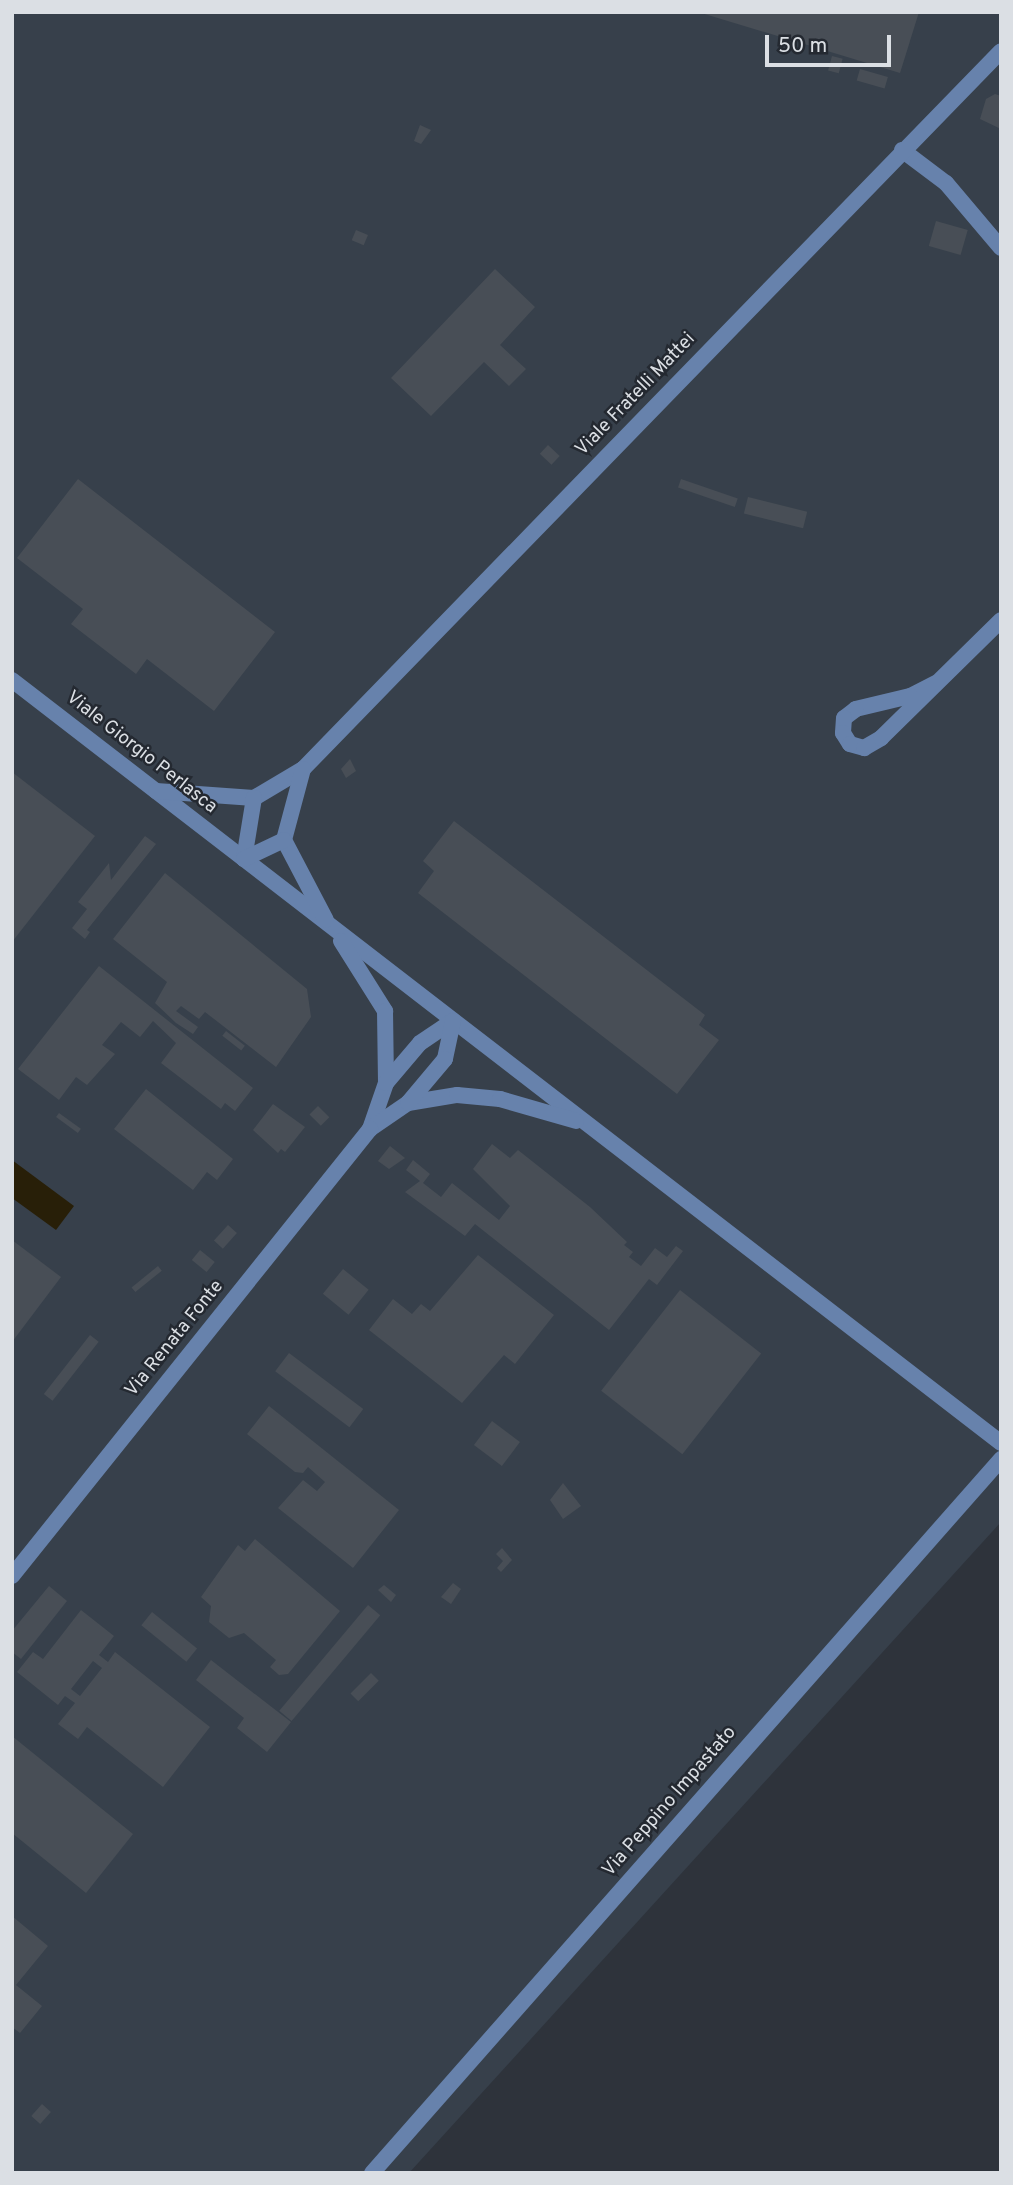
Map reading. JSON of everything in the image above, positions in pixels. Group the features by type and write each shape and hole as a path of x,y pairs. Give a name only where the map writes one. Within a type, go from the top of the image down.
{"street":[{"name":"Viale Fratelli Mattei","path":"254,798 303,769 1001,51"},
{"path":"902,150 946,183 1001,248"},
{"path":"936,682 910,696 856,709 844,718 843,733 850,744 864,748 881,738 917,707 936,682 1001,620"},
{"name":"Viale Giorgio Perlasca","path":"12,680 1001,1443"},
{"name":"Viale Fratelli Mattei","path":"284,840 303,769"},
{"path":"156,792 254,798 244,859"},
{"path":"244,859 284,840 328,924"},
{"name":"Via Renata Fonte","path":"328,924 362,969 385,1011 386,1083 370,1129"},
{"name":"Via Renata Fonte","path":"386,1083 420,1043 453,1021"},
{"name":"Via Renata Fonte","path":"12,1576 370,1129 408,1103 445,1059 453,1021"},
{"name":"Via Renata Fonte","path":"408,1103 457,1095 500,1099 585,1123"},
{"name":"Via Peppino Impastato","path":"372,2173 1001,1459"}],"shaded area":[{"path":"12,12 1001,12 1001,1522 409,2173 12,2173"},
{"path":"12,1160 74,1206 56,1230 12,1198"}],"building":[{"path":"698,12 919,12 900,73"},
{"path":"832,56 843,59 839,73 828,70"},
{"path":"860,69 888,77 885,89 857,81"},
{"path":"995,94 1001,96 1001,129 980,119 986,99"},
{"path":"420,125 431,130 421,144 414,141"},
{"path":"936,221 968,230 961,255 929,246"},
{"path":"356,230 368,235 364,245 352,240"},
{"path":"495,269 535,307 500,345 526,369 509,386 484,362 431,416 391,378"},
{"path":"548,445 560,456 552,465 540,454"},
{"path":"78,479 275,632 214,711 147,659 136,674 71,624 83,609 17,558"},
{"path":"681,479 738,499 735,507 678,488"},
{"path":"748,497 807,512 803,528 744,513"},
{"path":"350,759 356,771 346,778 341,769"},
{"path":"12,772 95,836 12,942"},
{"path":"454,821 705,1015 699,1025 719,1040 677,1094 418,893 434,871 423,861"},
{"path":"145,836 156,844 87,930 90,932 85,939 72,928 87,909 78,902 109,863 111,880"},
{"path":"165,873 307,989 311,1017 276,1067 205,1012 199,1019 181,1006 176,1011 198,1027 193,1034 176,1023 155,1003 167,982 113,939"},
{"path":"99,966 253,1088 235,1111 225,1103 221,1109 161,1063 176,1043 153,1021 140,1037 121,1022 102,1045 115,1054 87,1085 76,1077 59,1100 18,1069"},
{"path":"226,1031 245,1046 241,1051 222,1036"},
{"path":"146,1089 233,1159 217,1180 207,1172 193,1190 114,1129"},
{"path":"273,1104 305,1127 285,1152 281,1149 278,1153 253,1130"},
{"path":"318,1106 329,1117 321,1126 310,1114"},
{"path":"59,1113 81,1129 78,1133 56,1117"},
{"path":"492,1144 510,1158 518,1150 590,1207 627,1242 624,1245 633,1252 629,1257 641,1266 655,1248 667,1257 676,1246 683,1251 657,1285 649,1279 609,1330 475,1224 465,1236 405,1192 420,1181 406,1170 413,1160 430,1174 423,1183 441,1197 452,1183 499,1220 510,1206 473,1169"},
{"path":"390,1146 405,1158 389,1169 378,1161"},
{"path":"228,1225 237,1233 223,1249 214,1241"},
{"path":"12,1240 61,1277 12,1342"},
{"path":"200,1250 215,1262 207,1272 192,1260"},
{"path":"478,1255 554,1315 515,1364 504,1355 462,1403 369,1330 393,1299 412,1314 421,1304 430,1311"},
{"path":"158,1266 162,1271 135,1292 132,1287"},
{"path":"343,1269 369,1290 349,1315 323,1294"},
{"path":"680,1290 761,1353 682,1454 601,1391"},
{"path":"90,1335 99,1342 52,1401 44,1394"},
{"path":"289,1353 363,1409 349,1427 275,1371"},
{"path":"269,1406 399,1510 353,1568 278,1508 303,1480 317,1491 325,1482 308,1467 303,1473 295,1472 247,1434"},
{"path":"492,1421 520,1442 502,1466 474,1445"},
{"path":"563,1483 581,1506 563,1519 550,1500"},
{"path":"255,1539 340,1611 288,1674 279,1675 270,1667 276,1660 244,1633 229,1638 209,1622 211,1606 201,1597 238,1545 245,1551"},
{"path":"502,1548 512,1560 501,1572 497,1568 503,1561 496,1554"},
{"path":"453,1583 461,1589 451,1604 441,1597"},
{"path":"384,1585 396,1595 391,1602 378,1590"},
{"path":"49,1586 67,1601 21,1659 12,1652 12,1631"},
{"path":"368,1605 380,1615 292,1721 279,1711"},
{"path":"81,1610 114,1636 99,1655 108,1662 115,1652 210,1727 163,1787 87,1727 78,1739 58,1724 75,1703 65,1696 58,1705 17,1672 33,1652 43,1659","holes":["93,1661 102,1668 80,1696 71,1689"]},
{"path":"152,1612 197,1649 186,1662 141,1625"},
{"path":"211,1660 291,1722 267,1752 237,1728 244,1718 196,1680"},
{"path":"371,1673 379,1681 358,1701 350,1694"},
{"path":"12,1736 133,1834 86,1893 12,1833"},
{"path":"12,1916 48,1946 16,1985 42,2006 20,2033 12,2027"},
{"path":"42,2104 51,2112 40,2124 31,2116"}]}
